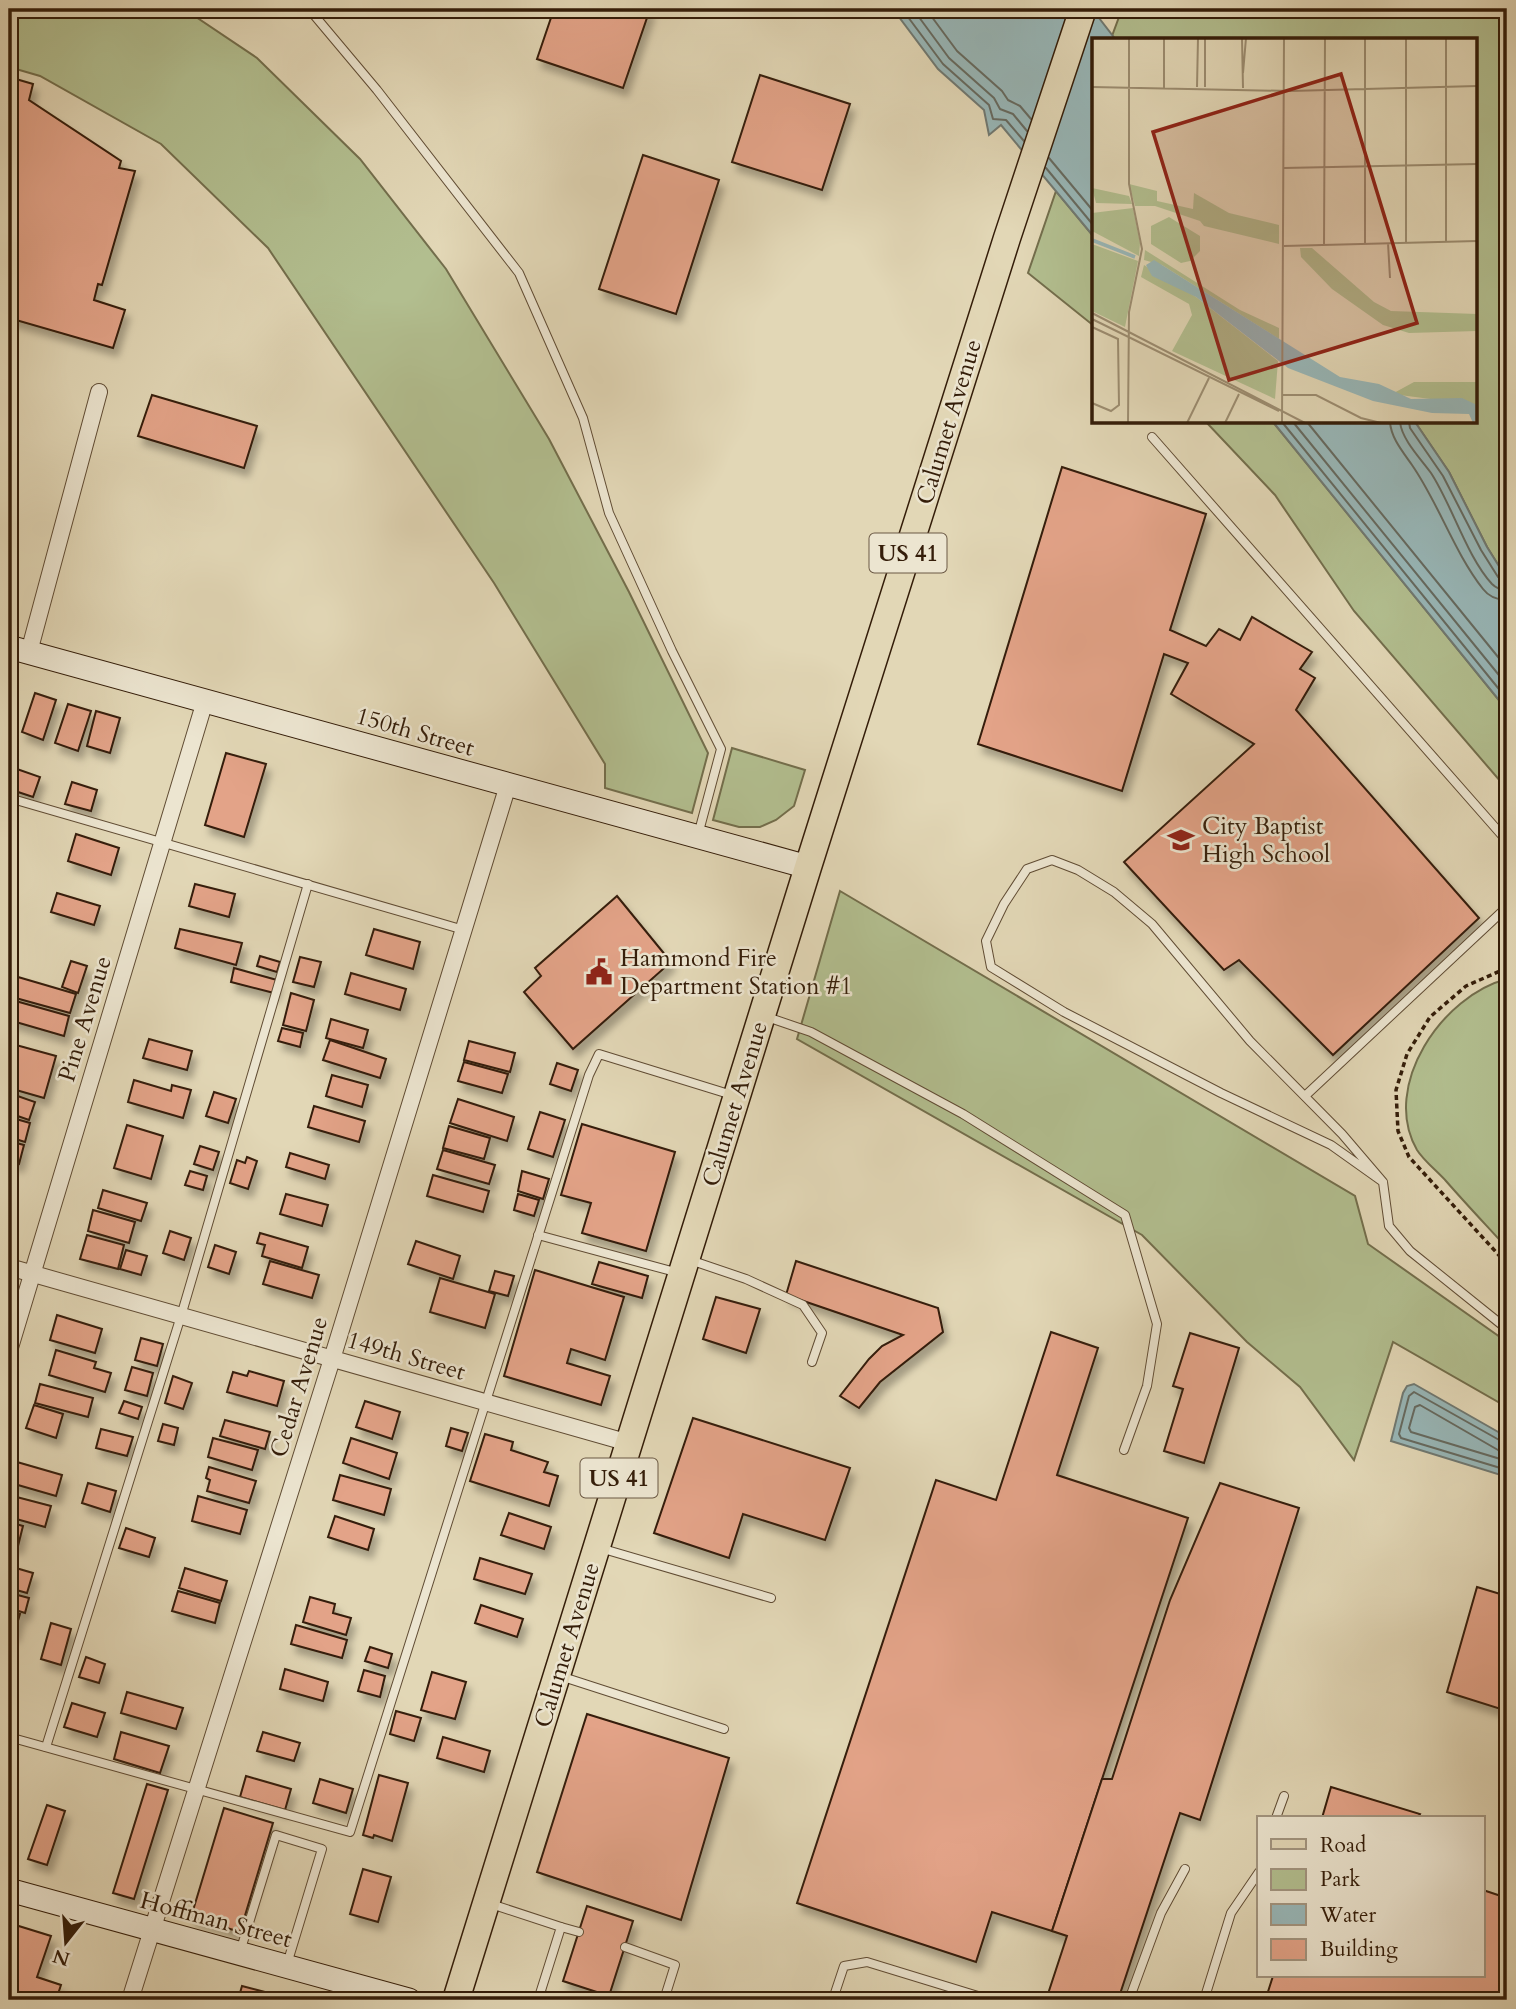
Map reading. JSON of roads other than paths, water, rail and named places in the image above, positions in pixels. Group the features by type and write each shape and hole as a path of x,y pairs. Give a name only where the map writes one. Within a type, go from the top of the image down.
{"main road":[{"name":"Calumet Avenue","path":"456,2000 808,867 1007,238 1083,9"}],"street":[{"path":"19,650 99,392"},
{"name":"150th Street","path":"19,650 808,867"},
{"name":"Pine Avenue","path":"9,1351 205,701"},
{"name":"Cedar Avenue","path":"130,2000 332,1359 508,785"},
{"name":"149th Street","path":"9,1267 629,1443"},
{"name":"Hoffman Street","path":"9,1890 409,2000"}],"lane":[{"path":"309,9 377,90 519,273 583,418 609,513 672,650 722,749 697,837"},
{"path":"1152,437 1507,841"},
{"path":"9,816 11,799 464,930"},
{"path":"1383,1182 1331,1145 1221,1093 1074,1018 991,967 986,941 1004,904 1027,869 1052,860 1079,870 1114,892 1152,924 1229,1017 1342,1134 1383,1182 1389,1226 1409,1251 1507,1329"},
{"path":"46,1748 181,1316 308,884"},
{"path":"1305,1096 1507,907"},
{"path":"762,1016 811,1032 963,1114 1125,1215 1157,1324 1147,1386 1124,1450"},
{"path":"9,1737 350,1832 589,1075 599,1054 737,1097"},
{"path":"538,1235 746,1279 803,1305 822,1332 812,1362"},
{"path":"597,1548 771,1598"},
{"path":"557,1675 724,1730"},
{"path":"1277,1816 1284,1796"},
{"path":"240,1954 276,1835 322,1849 286,1967"},
{"path":"1129,2000 1161,1913 1185,1869"},
{"path":"1204,2000 1231,1913 1257,1875"},
{"path":"486,1903 579,1931"},
{"path":"559,2000 539,1997 561,1927"},
{"path":"625,1947 675,1965 664,2000"},
{"path":"825,2000 834,1996 844,1966 867,1962 991,2000"},
{"path":"782,2000 783,1996 799,2000"}],"water":[{"path":"893,9 1092,9 1114,38 1092,38 1092,235 1001,125 989,135 984,110 938,69"},
{"path":"1275,424 1416,424 1449,472 1487,547 1507,579 1507,710"},
{"path":"1414,1384 1507,1437 1507,1477 1391,1441 1403,1393 1407,1386"}],"place":[{"name":"City Baptist High School","path":"1181,840"},
{"name":"Hammond Fire Department Station #1","path":"599,972"}]}
